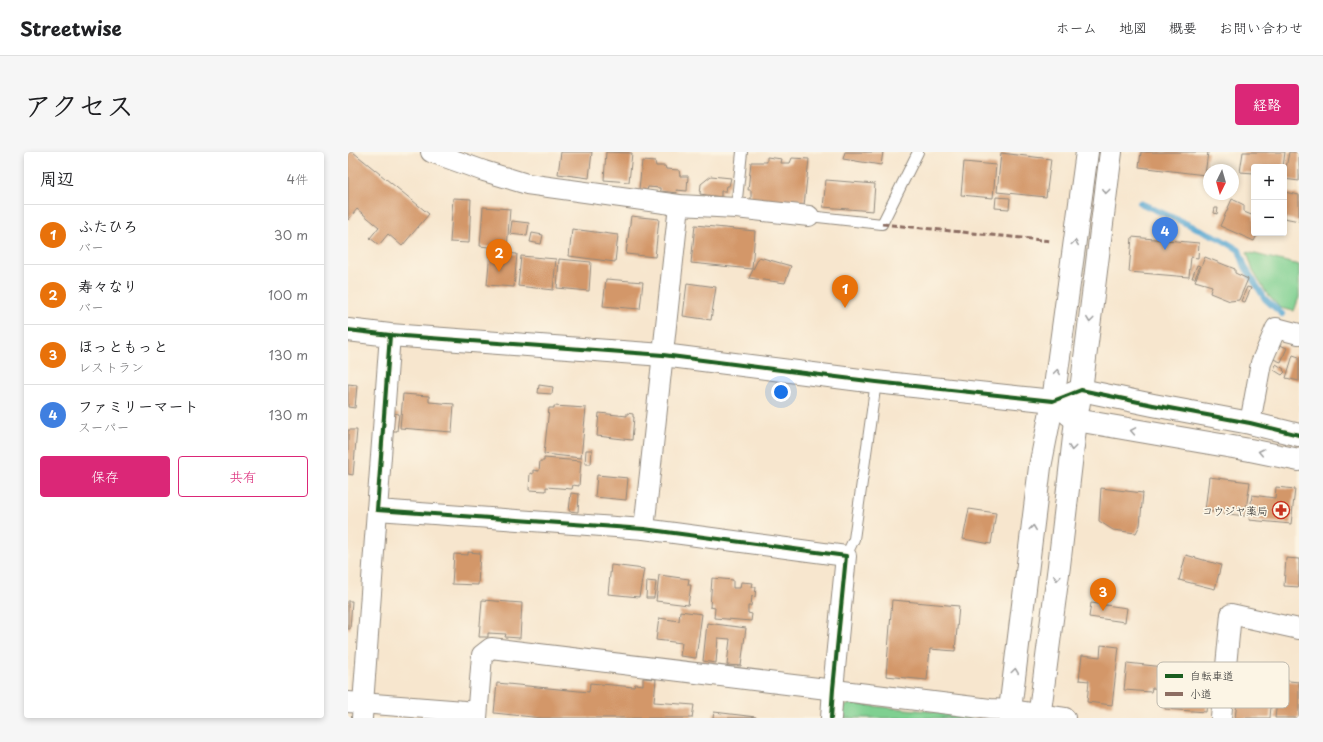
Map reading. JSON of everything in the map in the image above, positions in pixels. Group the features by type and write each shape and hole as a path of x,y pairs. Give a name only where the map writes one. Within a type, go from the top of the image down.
{"street":[{"path":"431,152 484,171 527,184 679,205 736,208 809,216"},
{"path":"1009,714 1040,467 1053,402 1087,152"},
{"path":"1039,716 1111,152"},
{"path":"644,529 679,205"},
{"path":"1250,423 1261,363 1276,328 1298,331"},
{"path":"348,330 390,335 663,355 876,382 1053,402 1081,390 1250,423 1299,435"},
{"path":"390,335 377,510 358,708 477,715 482,655 490,648 947,704 1009,714 1065,718"},
{"path":"1053,402 1076,420 1299,460"},
{"path":"377,510 644,529 846,556 831,718"},
{"path":"1226,662 1231,614 1299,629"},
{"path":"1221,718 1222,708"}],"lane":[{"path":"736,208 742,152"},
{"path":"809,216 882,224 918,152"},
{"path":"846,556 854,539 876,382"}],"green space":[{"path":"1247,252 1299,265 1299,297 1294,311 1280,308 1267,294 1253,271"},
{"path":"850,704 973,715 972,718 836,718 843,707"}],"building":[{"path":"348,152 353,152 429,214 402,246 388,234 379,245 370,238 379,227 357,209 348,220"},
{"path":"561,152 592,152 589,178 558,174"},
{"path":"606,152 632,153 629,182 604,180"},
{"path":"845,152 883,152 881,165 843,159"},
{"path":"1141,152 1208,152 1206,164 1203,164 1203,175 1139,167"},
{"path":"1243,152 1285,152 1283,164 1251,164 1251,173 1240,172"},
{"path":"1289,152 1299,152 1299,181 1287,179 1287,164"},
{"path":"1001,153 1051,159 1046,197 997,192"},
{"path":"767,157 782,159 781,163 790,163 792,158 809,159 804,206 751,202 751,190 748,190 751,162 767,162"},
{"path":"642,161 655,162 656,166 665,166 666,169 679,170 680,176 688,176 687,191 676,190 677,193 660,191 660,188 648,187 647,190 639,189"},
{"path":"964,162 996,165 993,198 961,195"},
{"path":"711,176 731,178 726,191 721,191 721,197 700,194 701,184"},
{"path":"826,180 875,184 873,211 823,207"},
{"path":"1287,193 1299,195 1299,221 1287,219"},
{"path":"996,197 1010,198 1009,209 995,208"},
{"path":"453,198 471,199 469,243 450,242"},
{"path":"1232,200 1234,200 1244,205 1244,212 1251,215 1251,236 1256,236 1254,241 1220,226"},
{"path":"483,207 510,209 507,249 480,246"},
{"path":"1215,208 1218,208 1217,214 1214,213"},
{"path":"631,216 659,219 655,257 626,254"},
{"path":"512,221 529,223 527,236 510,234"},
{"path":"695,225 755,231 752,269 691,263"},
{"path":"572,229 618,235 615,262 569,256"},
{"path":"532,233 543,235 541,244 530,242"},
{"path":"1132,237 1199,243 1198,258 1191,257 1189,277 1129,272"},
{"path":"490,252 517,254 514,287 487,285"},
{"path":"521,256 556,259 553,290 518,286"},
{"path":"759,257 791,266 785,283 749,278"},
{"path":"1205,257 1235,269 1235,273 1248,279 1239,300 1230,301 1210,293 1212,286 1195,281"},
{"path":"559,259 591,262 589,291 557,288"},
{"path":"1197,265 1200,266 1195,278 1192,278"},
{"path":"606,279 643,282 640,309 603,306"},
{"path":"687,283 716,287 711,320 683,316"},
{"path":"1247,287 1251,288 1245,302 1241,301"},
{"path":"1280,345 1287,348 1281,362 1273,359"},
{"path":"1293,355 1299,357 1299,381 1286,378"},
{"path":"1276,364 1284,369 1283,370 1285,372 1282,375 1274,370"},
{"path":"348,384 357,385 355,408 348,407"},
{"path":"539,385 553,387 552,394 538,393"},
{"path":"403,394 429,396 429,402 454,404 452,432 400,428"},
{"path":"554,406 586,408 581,458 544,454 549,408 554,408"},
{"path":"393,413 399,414 397,431 391,431"},
{"path":"599,413 627,416 627,413 633,414 632,440 597,436"},
{"path":"348,430 357,430 353,475 348,474"},
{"path":"586,450 592,450 591,464 585,464"},
{"path":"544,458 581,461 579,486 573,485 572,489 546,487 546,491 529,490 530,473 533,474 533,470 539,471 540,461 544,461"},
{"path":"597,475 628,478 626,500 595,497"},
{"path":"1209,477 1250,482 1245,516 1205,511"},
{"path":"1276,487 1295,489 1291,524 1249,520 1252,495 1275,498"},
{"path":"1101,488 1143,493 1140,525 1136,533 1113,530 1099,521"},
{"path":"571,493 579,494 578,512 569,511"},
{"path":"969,509 996,513 991,544 963,539"},
{"path":"468,552 480,553 478,585 452,584 454,554 468,555"},
{"path":"1186,555 1221,565 1215,589 1179,580"},
{"path":"1286,558 1299,559 1299,587 1284,586"},
{"path":"611,565 644,569 639,597 608,594"},
{"path":"659,575 689,579 688,585 691,585 688,605 656,601"},
{"path":"712,578 733,580 733,588 740,588 741,582 753,583 752,587 756,587 755,597 752,596 751,606 748,606 748,613 752,614 751,621 714,618 715,608 710,607"},
{"path":"647,581 656,582 654,598 646,598"},
{"path":"482,600 522,603 520,638 505,637 506,634 488,633 488,637 479,637"},
{"path":"892,600 959,606 955,651 930,649 927,680 886,676"},
{"path":"348,601 352,601 350,629 348,629"},
{"path":"1091,603 1127,608 1125,622 1089,617"},
{"path":"680,611 702,614 696,658 680,656 682,643 656,640 659,618 679,621"},
{"path":"707,623 746,628 741,666 727,665 730,639 718,638 716,663 703,661"},
{"path":"1101,645 1119,647 1112,705 1087,702 1089,681 1079,680 1082,655 1100,657"},
{"path":"1127,663 1157,666 1157,689 1152,688 1151,692 1124,690"},
{"path":"643,678 656,679 654,702 694,705 692,718 542,718 494,713 497,683 589,692 590,683 634,687 635,684 643,685"},
{"path":"1289,681 1299,682 1299,718 1275,718 1276,708 1289,708"},
{"path":"1165,708 1206,708 1206,712"},
{"path":"1236,708 1271,708 1270,718 1235,718"},
{"path":"714,712 756,717 756,718 713,718"}],"waterway":[{"path":"1140,203 1219,238 1239,250 1245,267 1265,299 1282,314"}],"marked path":[{"path":"882,224 1051,241"}],"cycle path":[{"path":"348,330 390,335 663,355 876,382 1053,401 1081,390 1250,423 1299,435"},
{"path":"390,335 377,510 644,529 846,556 831,718"}],"place":[{"name":"ファミリーマート","path":"1165,250"},
{"name":"寿々なり","path":"499,272"},
{"name":"ふたひろ","path":"845,308"},
{"name":"コウジヤ薬局","path":"1281,510"},
{"name":"ほっともっと","path":"1103,611"}]}
